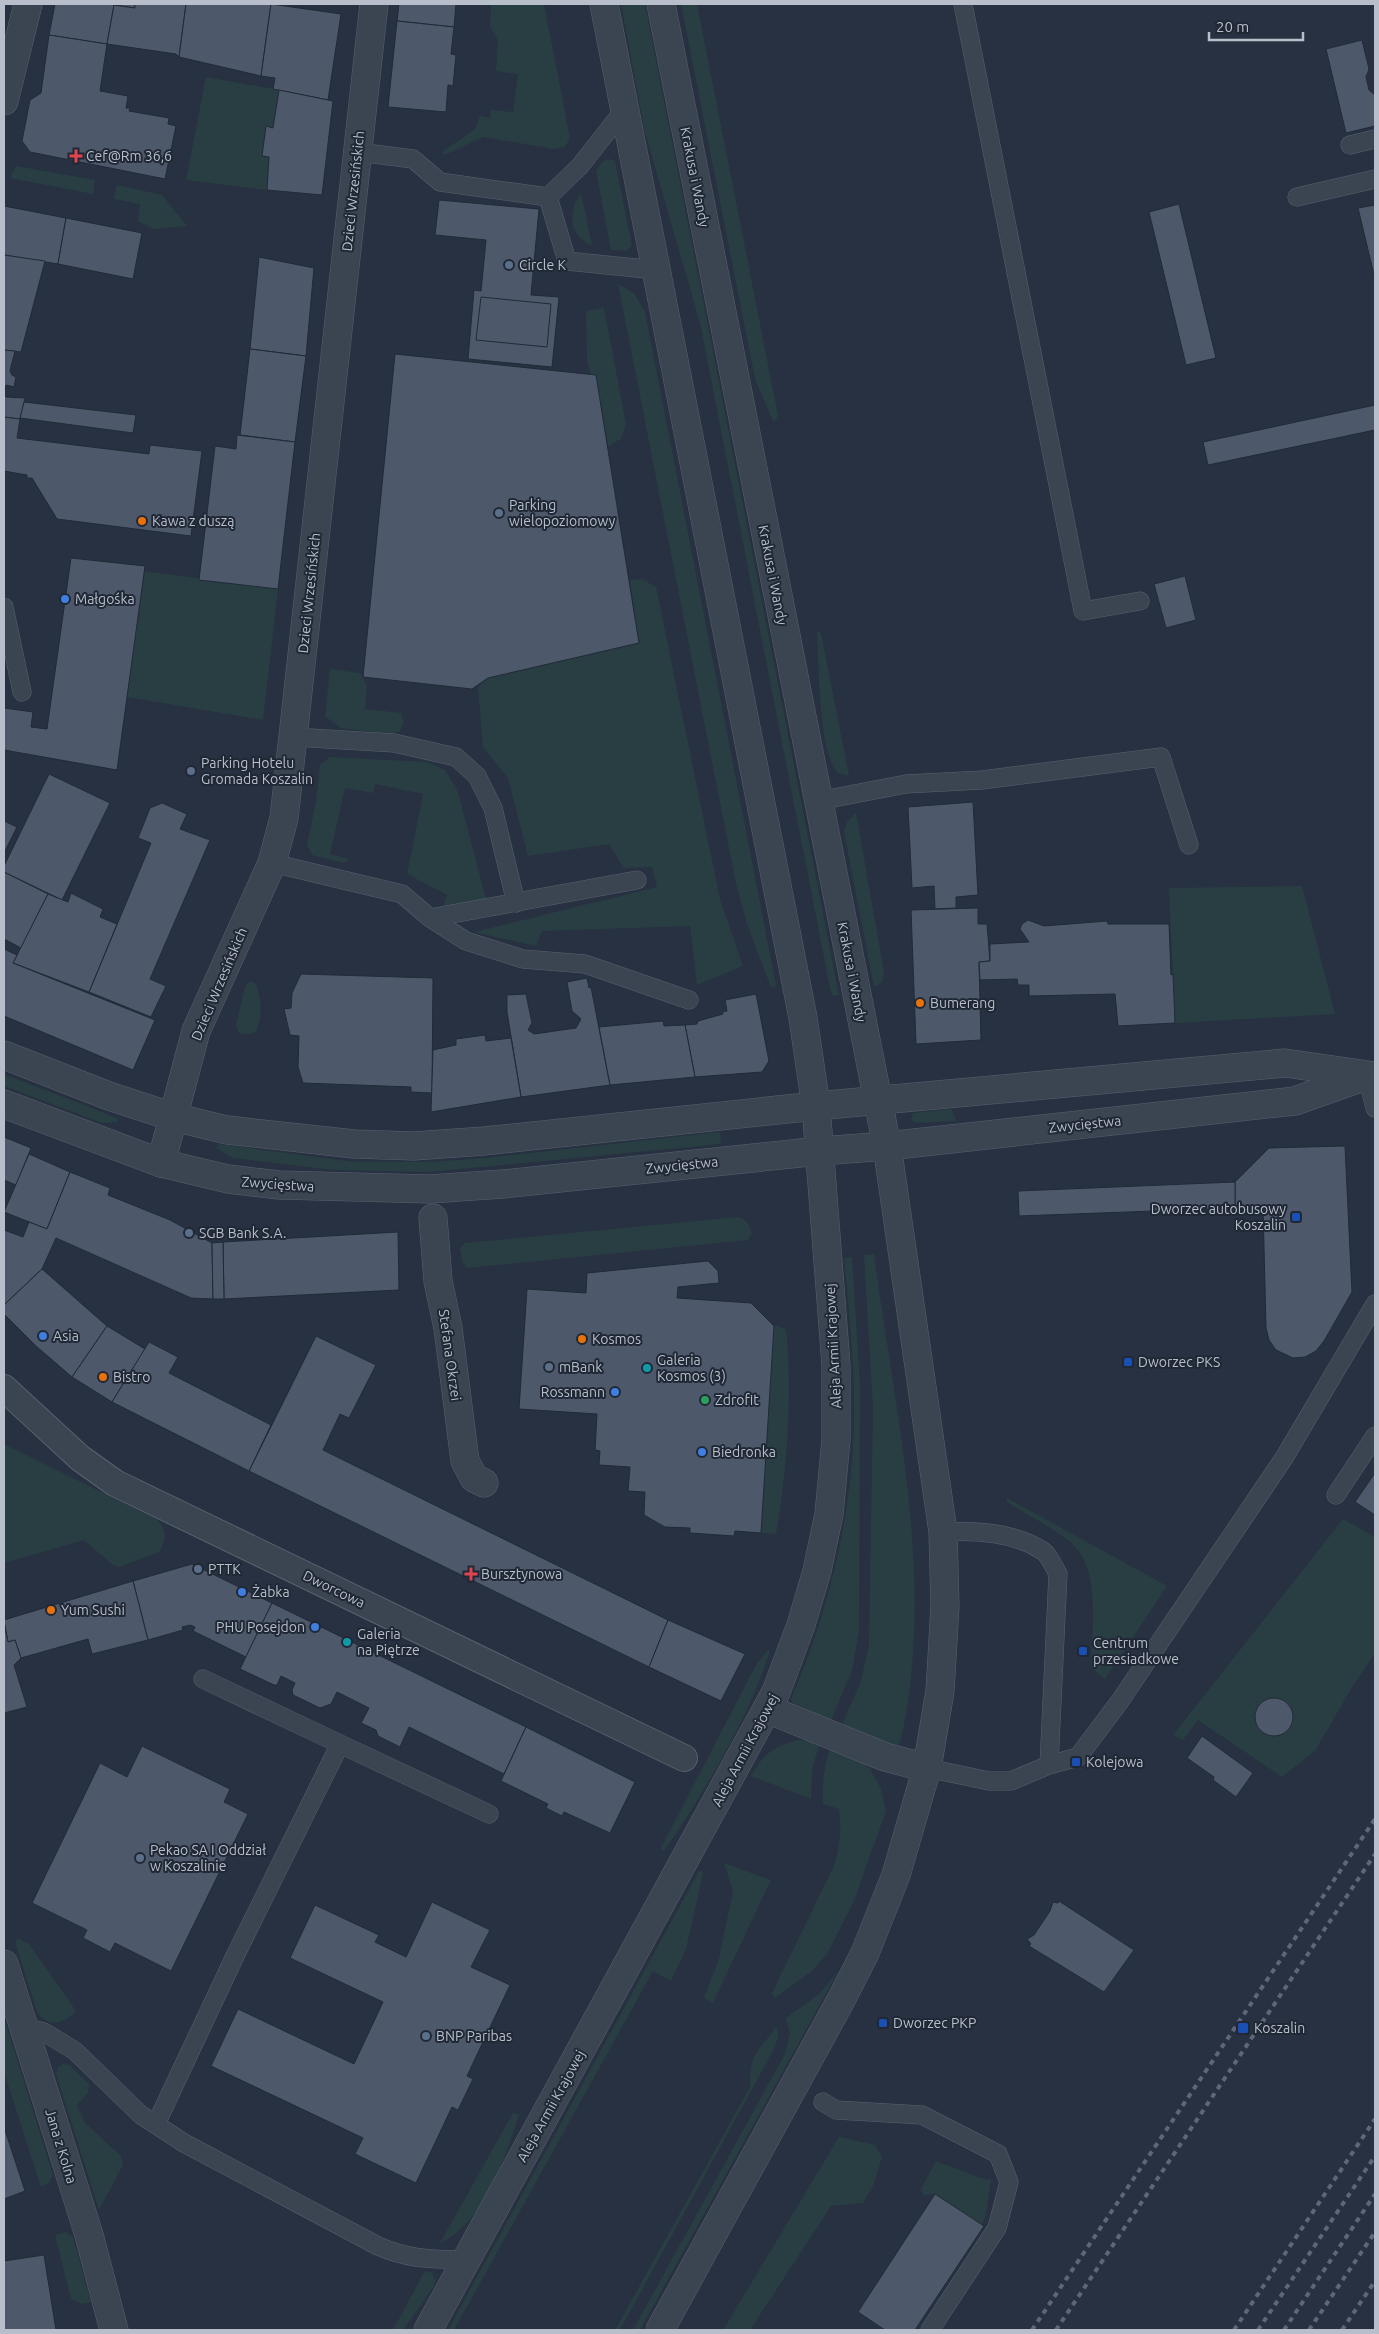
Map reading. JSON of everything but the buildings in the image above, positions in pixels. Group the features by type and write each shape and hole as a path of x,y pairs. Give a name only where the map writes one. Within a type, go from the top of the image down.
{"street":[{"path":"4,101 28,4"},
{"name":"Dzieci Wrzesińskich","path":"161,1163 190,1051 206,1006 272,863 284,818 374,4"},
{"path":"604,4 803,1018 816,1106"},
{"name":"Krakusa i Wandy","path":"661,4 887,1146"},
{"path":"4,1056 109,1096 173,1117 227,1130 276,1137 354,1144 414,1146 484,1141 816,1106 1285,1063 1371,1076"},
{"name":"Zwycięstwa","path":"4,1104 161,1163 228,1179 279,1185 430,1189 503,1184 820,1150 887,1146 1295,1101 1371,1076"},
{"name":"Aleja Armii Krajowej","path":"428,2330 767,1709 801,1624 817,1571 829,1514 836,1440 836,1365 816,1106"},
{"path":"660,2330 865,1953 896,1876 927,1768 940,1691 945,1606 943,1532 887,1146"},
{"name":"Stefana Okrzei","path":"433,1218 438,1282 448,1328 465,1461 474,1478 484,1483"},
{"name":"Dworcowa","path":"4,1388 80,1458 115,1483 674,1760"},
{"path":"767,1709 884,1757 927,1768"},
{"name":"Jana z Kolna","path":"4,1964 89,2235 114,2330"}],"lane":[{"path":"963,4 1083,611 1140,600"},
{"path":"548,197 580,166 624,110"},
{"path":"1350,145 1375,139"},
{"path":"358,152 413,159 440,182 548,197"},
{"path":"1297,198 1375,179"},
{"path":"548,197 567,262 656,270"},
{"path":"4,607 22,692"},
{"path":"294,737 394,743 456,757 478,776 493,808 516,903"},
{"path":"818,801 906,784 982,780 1161,757 1189,845"},
{"path":"272,863 402,894 430,918 466,941 523,959 585,964 689,1000"},
{"path":"430,918 637,880"},
{"path":"1371,1076 1375,1108"},
{"path":"927,1768 988,1781 1011,1780 1050,1765 1078,1757 1120,1701 1284,1458 1375,1304"},
{"path":"1336,1496 1375,1436"},
{"path":"943,1532 974,1530 1012,1538 1044,1552 1058,1574 1050,1765"},
{"path":"203,1679 489,1814"},
{"path":"156,2124 235,1956 340,1744"},
{"path":"24,2027 44,2032 75,2051 141,2115 184,2143 392,2252 420,2259 466,2260"},
{"path":"823,2102 836,2110 922,2115 998,2154 1009,2182 998,2228 930,2330"}],"green space":[{"path":"491,4 544,4 570,138 565,147 554,149 483,137 445,155 442,152 475,129 480,116 490,118 491,110 513,112 518,74 496,71 498,40 490,27"},
{"path":"621,4 645,4 839,995 832,996 830,988 700,323 645,132"},
{"path":"681,4 697,4 778,415 776,420 773,421 755,379"},
{"path":"206,77 279,90 273,128 266,127 262,156 269,157 267,190 186,180"},
{"path":"609,159 615,161 632,246 626,251 611,250 596,171 603,161"},
{"path":"16,166 95,180 93,194 10,178"},
{"path":"117,185 162,195 187,226 154,229 138,221 140,204 114,199"},
{"path":"581,193 592,246 579,236 573,223 574,208"},
{"path":"618,284 634,293 645,312 776,985 774,988 770,985 747,924 736,884"},
{"path":"604,308 626,424 621,439 608,446 596,375 591,374 587,360 586,311"},
{"path":"144,571 278,589 263,720 127,697"},
{"path":"642,579 656,587 720,899 743,966 697,985 690,926 542,931 536,946 474,932 657,887 652,867 624,868 609,844 528,856 508,778 483,747 478,687 488,678 639,643 630,580"},
{"path":"817,631 821,633 849,776 838,773 831,762 827,746 823,727 819,684"},
{"path":"330,669 360,673 367,686 365,709 401,713 404,723 399,732 388,734 341,728 325,716"},
{"path":"330,757 427,762 445,770 458,792 486,899 442,910 447,895 407,874 423,794 375,784 373,793 345,788 330,854 349,859 345,863 312,855 307,845 316,801 320,765"},
{"path":"856,813 884,972 882,982 874,987 844,832 847,822"},
{"path":"1302,886 1335,1014 1175,1023 1169,888"},
{"path":"249,982 254,982 257,987 261,1013 256,1031 245,1034 238,1032 236,1025 245,987"},
{"path":"4,1074 117,1118 118,1122 102,1123 4,1086"},
{"path":"952,1109 956,1121 915,1123 911,1119 913,1113"},
{"path":"720,1132 721,1144 429,1172 333,1170 233,1158 216,1148 219,1144 354,1162 429,1162 486,1158"},
{"path":"738,1217 746,1221 750,1228 752,1234 748,1240 467,1268 462,1261 460,1248 465,1243"},
{"path":"874,1254 901,1436 913,1557 914,1618 911,1679 901,1740 897,1746 892,1747 842,1725 861,1681 869,1644 873,1408 864,1255"},
{"path":"852,1257 860,1385 859,1631 852,1671 831,1720 793,1703 791,1699 805,1666 827,1598 836,1563 849,1492 854,1420 854,1380 844,1258"},
{"path":"777,1325 785,1329 787,1337 789,1411 786,1460 776,1534 761,1533 774,1326"},
{"path":"4,1444 156,1519 165,1534 159,1552 119,1567 113,1565 84,1540 4,1563"},
{"path":"1007,1498 1167,1586 1105,1679 1091,1668 1093,1600 1087,1567 1080,1553 1062,1536 1007,1502"},
{"path":"1343,1519 1375,1537 1375,1653 1351,1689 1315,1751 1282,1777 1198,1720 1183,1740 1173,1735"},
{"path":"767,1651 770,1651 761,1676 738,1728 694,1805 664,1851 661,1848 757,1663"},
{"path":"800,1740 820,1742 812,1770 811,1799 751,1776 765,1756 784,1744"},
{"path":"831,1746 860,1761 870,1769 881,1789 886,1811 853,1903 827,1954 812,1971 775,1998 772,1993 833,1868 837,1854 840,1839 839,1809 823,1804 824,1775"},
{"path":"724,1863 771,1880 713,2003 704,1998 719,1959 733,1891"},
{"path":"699,1871 703,1872 703,1874 686,1949 671,1981 653,1971 454,2330 448,2330"},
{"path":"18,1938 29,1944 76,2011 67,2019 57,2022 46,2021 37,2012 15,1942"},
{"path":"839,1970 640,2330 633,2330 785,2054 790,2033 786,2018 819,1994"},
{"path":"4,2017 53,2175 49,2183 41,2187 4,2072"},
{"path":"777,2026 778,2038 774,2049 620,2330 615,2330 750,2087 753,2059"},
{"path":"63,2064 69,2065 89,2084 88,2093 77,2105 85,2123 121,2156 123,2165 99,2210 56,2074 58,2067"},
{"path":"513,2113 519,2115 500,2169 491,2187 469,2221 455,2234 440,2243"},
{"path":"839,2137 875,2145 882,2157 874,2184 863,2203 831,2206 750,2330 723,2330"},
{"path":"936,2161 987,2180 991,2179 986,2214 982,2225 935,2194 924,2195 921,2189"},
{"path":"66,2232 73,2237 91,2302 82,2304 71,2299 55,2235"},
{"path":"425,2271 432,2273 435,2280 434,2286 403,2330 393,2330"}],"railway":[{"path":"1032,2330 1375,1819"},
{"path":"1056,2330 1375,1854"},
{"path":"1234,2330 1375,2119"},
{"path":"1258,2330 1375,2156"},
{"path":"1284,2330 1375,2194"},
{"path":"1309,2330 1375,2232"},
{"path":"1342,2330 1375,2281"}],"place":[{"name":"Cef@Rm 36,6","path":"76,156"},
{"name":"Circle K","path":"509,265"},
{"name":"Parking wielopoziomowy","path":"499,513"},
{"name":"Kawa z duszą","path":"142,521"},
{"name":"Małgośka","path":"65,599"},
{"name":"Parking Hotelu Gromada Koszalin","path":"191,771"},
{"name":"Bumerang","path":"920,1003"},
{"name":"Dworzec autobusowy Koszalin","path":"1296,1217"},
{"name":"SGB Bank S.A.","path":"189,1233"},
{"name":"Asia","path":"43,1336"},
{"name":"Kosmos","path":"582,1339"},
{"name":"Dworzec PKS","path":"1128,1362"},
{"name":"mBank","path":"549,1367"},
{"name":"Galeria Kosmos (3)","path":"647,1368"},
{"name":"Bistro","path":"103,1377"},
{"name":"Rossmann","path":"615,1392"},
{"name":"Zdrofit","path":"705,1400"},
{"name":"Biedronka","path":"702,1452"},
{"name":"PTTK","path":"198,1569"},
{"name":"Bursztynowa","path":"471,1574"},
{"name":"Żabka","path":"242,1592"},
{"name":"Yum Sushi","path":"51,1610"},
{"name":"PHU Posejdon","path":"315,1627"},
{"name":"Galeria na Piętrze","path":"347,1642"},
{"name":"Centrum przesiadkowe","path":"1083,1651"},
{"name":"Kolejowa","path":"1076,1762"},
{"name":"Pekao SA I Oddział w Koszalinie","path":"140,1858"},
{"name":"Dworzec PKP","path":"883,2023"},
{"name":"Koszalin","path":"1243,2028"},
{"name":"BNP Paribas","path":"426,2036"}]}
